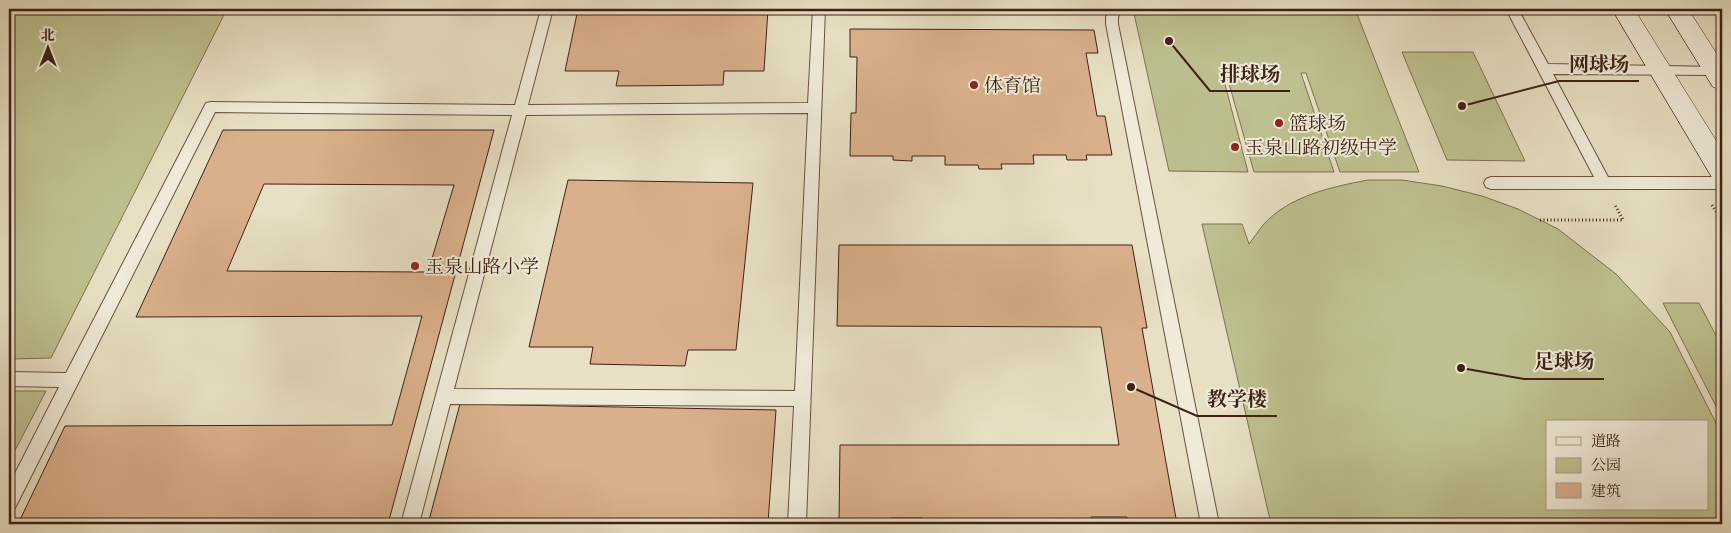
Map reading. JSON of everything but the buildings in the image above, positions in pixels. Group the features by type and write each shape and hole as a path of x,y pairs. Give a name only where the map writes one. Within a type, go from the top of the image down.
{"street":[{"path":"1623,9 1722,172"},
{"path":"1676,9 1719,75"}],"lane":[{"path":"410,524 547,9"},
{"path":"796,524 818,9"},
{"path":"1116,9 1112,17 1112,24 1210,524"},
{"path":"1512,9 1604,183"},
{"path":"1544,68 1660,69 1719,75"},
{"path":"9,502 211,107 521,110 814,108"},
{"path":"1491,183 1722,183"},
{"path":"9,379 71,380"},
{"path":"445,396 802,399"}],"path":[{"path":"1540,220 1623,220 1604,183"}],"green space":[{"path":"9,9 227,9 51,358 9,359"},
{"path":"1133,9 1355,9 1419,172 1340,172 1306,73 1301,73 1334,172 1254,172 1226,73 1222,73 1248,172 1169,171"},
{"path":"1402,52 1473,52 1525,161 1447,160"},
{"path":"1368,180 1402,180 1442,186 1482,196 1518,209 1558,229 1616,274 1670,332 1722,435 1722,524 1271,524 1202,224 1242,224 1249,244 1273,215 1298,200 1325,190"},
{"path":"1663,303 1699,303 1722,347 1722,418"},
{"path":"9,391 46,391 9,462"}],"place":[{"name":"排球场","path":"1169,41"},
{"name":"体育馆","path":"974,85"},
{"name":"网球场","path":"1462,106"},
{"name":"篮球场","path":"1279,123"},
{"name":"玉泉山路初级中学","path":"1235,147"},
{"name":"玉泉山路小学","path":"415,266"},
{"name":"足球场","path":"1461,368"},
{"name":"教学楼","path":"1131,387"}]}
